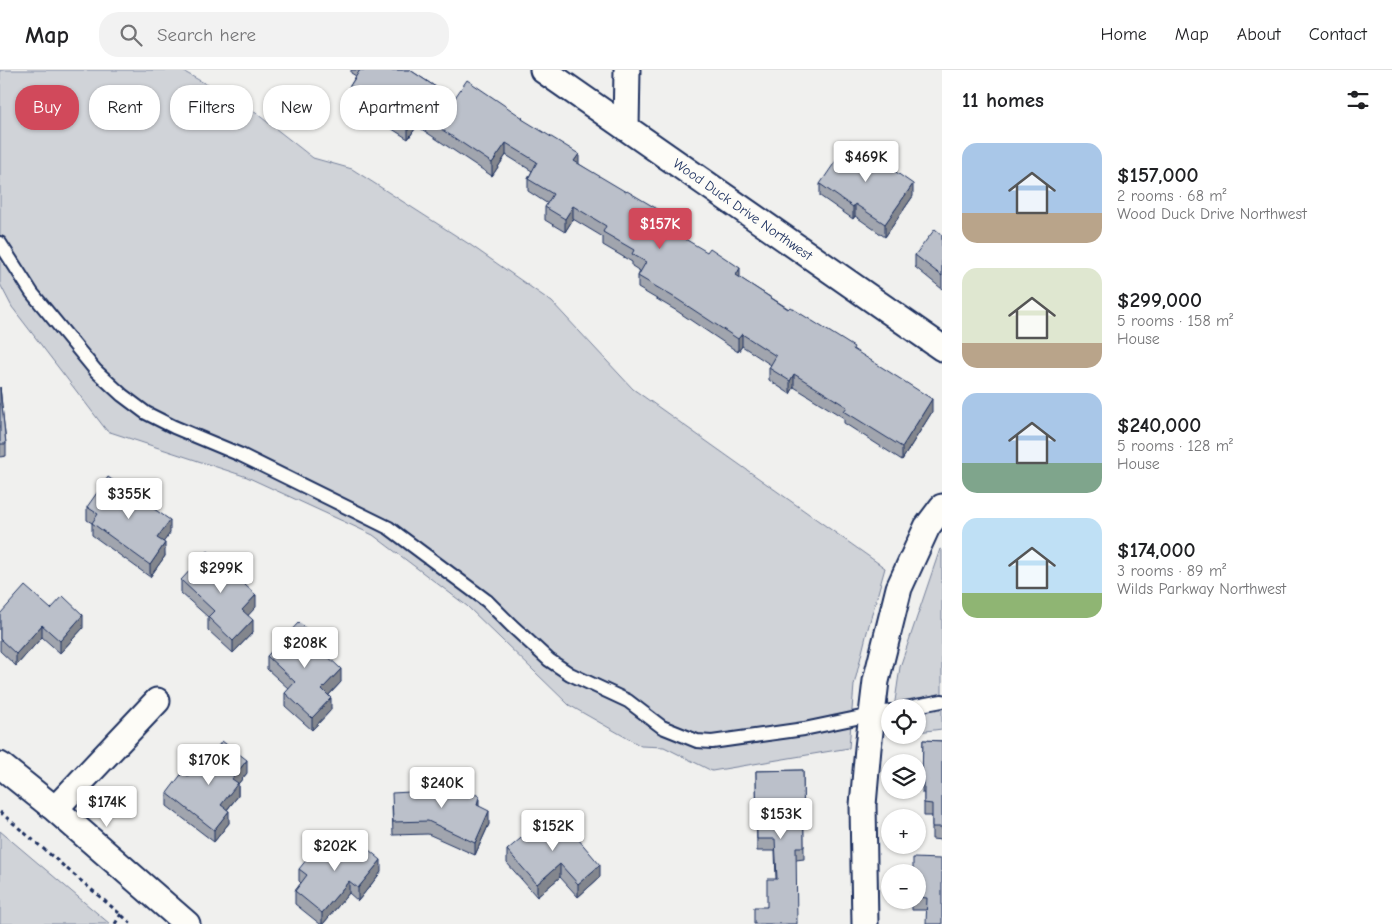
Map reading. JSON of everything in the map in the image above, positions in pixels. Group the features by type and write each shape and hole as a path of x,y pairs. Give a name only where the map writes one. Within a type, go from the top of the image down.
{"street":[{"name":"Wood Duck Drive Northwest","path":"543,70 942,348"},
{"path":"626,70 626,128"},
{"path":"865,924 864,805 881,713 876,681 899,588 927,527 942,507"},
{"path":"55,809 157,701"},
{"path":"0,765 55,809 187,924"}],"lane":[{"path":"0,243 32,293 96,371 122,395 146,413 248,459 389,528 482,596 549,660 570,674 628,702 662,727 697,741 712,742 804,729 881,713"},
{"path":"926,704 942,701"}],"path":[{"path":"0,812 132,924"},
{"path":"115,924 121,914"}],"shaded area":[{"path":"0,70 181,70 208,85 170,85 170,130 253,130 253,111 263,119 263,130 277,130 313,158 352,169 469,244 552,302 633,389 885,568 854,685 849,748 712,771 664,747 641,746 569,705 467,606 373,535 247,477 107,431 12,307 0,284"},
{"path":"940,549 942,550 942,729 926,731 926,699 895,699 900,667"},
{"path":"0,831 110,924 0,924"}],"building":[{"path":"360,70 410,70 433,85 351,85"},
{"path":"467,80 522,119 579,154 574,161 659,210 657,215 679,227 675,233 707,252 710,248 740,268 736,275 788,309 790,307 854,347 853,349 932,399 902,447 844,411 847,407 794,374 790,381 769,368 776,356 742,334 738,339 638,276 646,262 632,254 634,250 603,232 606,226 573,206 565,219 545,207 553,194 528,179 537,162 506,143 492,163 442,130 457,130 457,95"},
{"path":"850,140 913,184 885,224 855,204 853,207 820,184"},
{"path":"935,229 942,235 942,276 915,255"},
{"path":"0,387 6,444 0,444"},
{"path":"108,477 170,520 157,538 165,543 150,565 92,523 98,514 87,507"},
{"path":"208,551 256,595 242,610 253,620 233,641 208,617 214,611 181,580"},
{"path":"25,586 51,609 63,596 83,615 60,641 42,625 16,654 0,639 0,614"},
{"path":"299,622 324,646 320,649 341,669 322,689 331,698 312,718 285,693 295,682 267,656"},
{"path":"926,740 942,741 942,827 932,827 932,804 924,803 924,799 926,799 926,754 923,754 923,744 926,744"},
{"path":"222,741 247,760 232,779 238,783 221,805 229,811 214,830 167,793 183,772 188,776 196,766 200,770"},
{"path":"803,770 804,847 796,847 797,924 754,924 754,907 767,907 767,879 777,879 775,839 757,839 756,771"},
{"path":"435,775 479,796 477,805 489,811 475,843 428,821 393,822 392,793 428,791"},
{"path":"557,814 600,865 578,884 560,864 537,884 507,850 533,828 537,832"},
{"path":"351,835 381,860 358,888 349,881 322,913 295,891 307,875 299,869 319,844 334,856"},
{"path":"913,858 941,859 942,924 926,924 926,864 913,864"}]}
